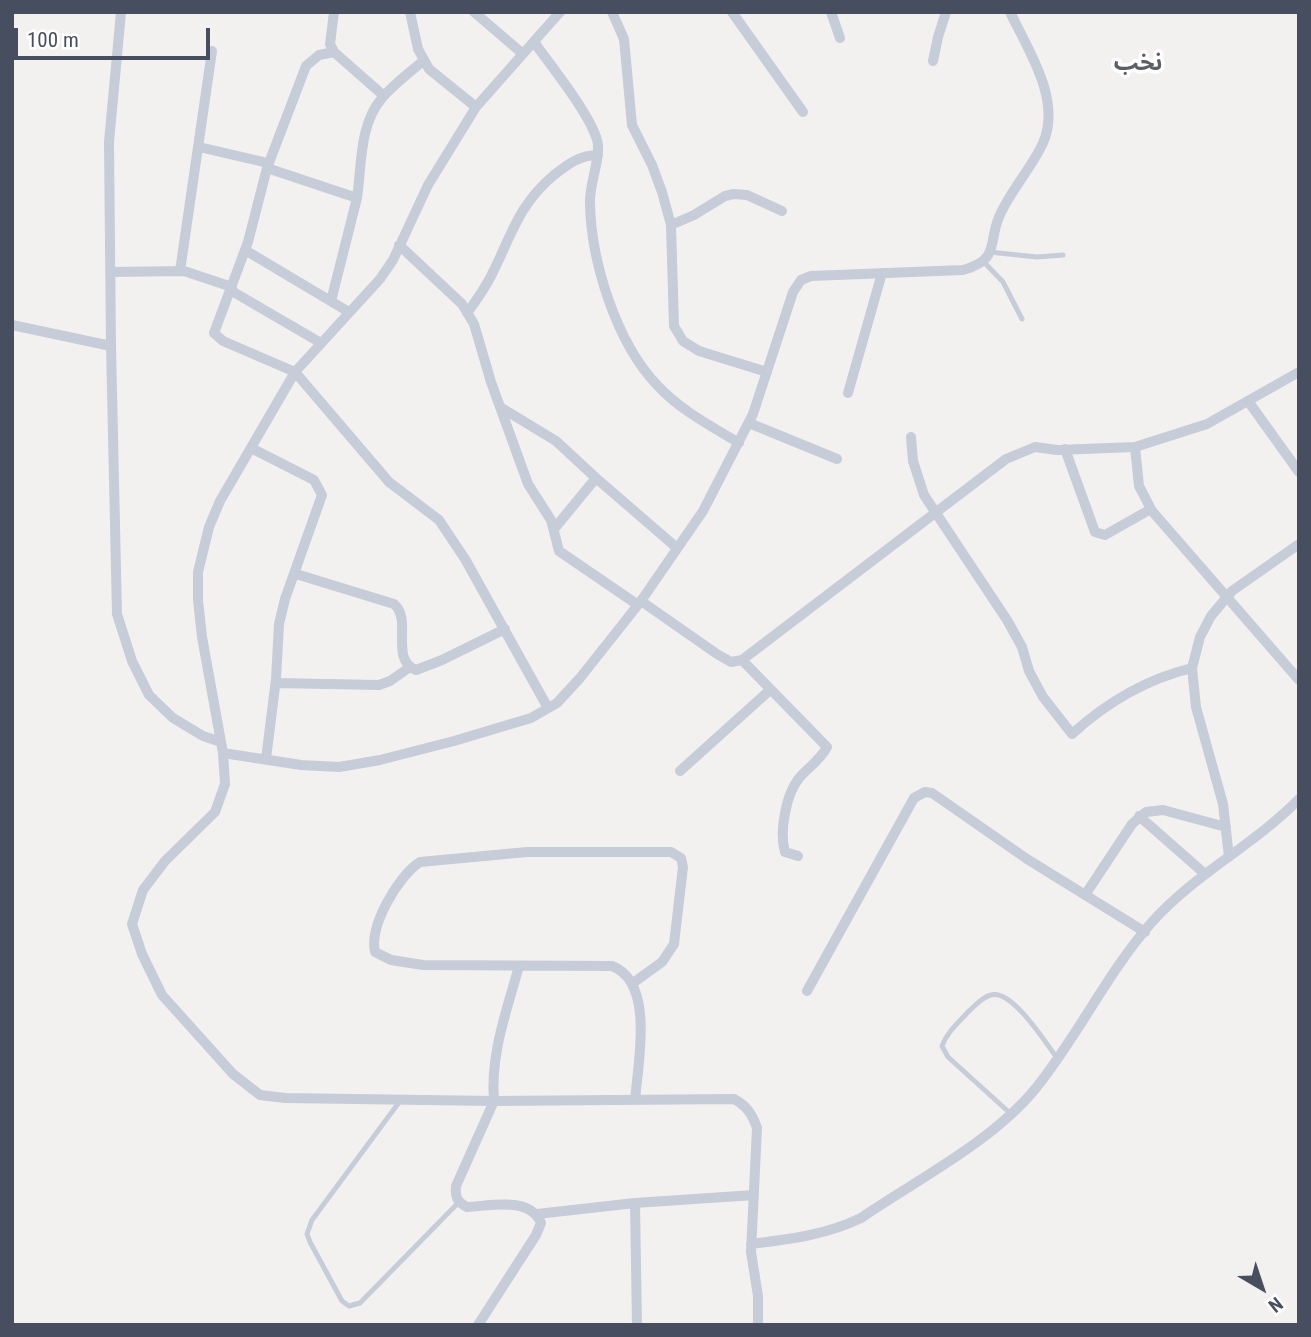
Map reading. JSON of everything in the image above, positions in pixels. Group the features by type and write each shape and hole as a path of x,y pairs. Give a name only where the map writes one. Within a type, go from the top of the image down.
{"street":[{"path":"121,12 109,142 110,346 117,614 132,661 149,695 173,718 203,736 221,741"},
{"path":"334,12 331,44 334,52 384,96"},
{"path":"410,12 423,61 429,69 477,107"},
{"path":"474,12 523,54"},
{"path":"560,12 477,107 428,185 380,279 295,372 220,501 209,527 198,572 202,637 221,741 225,784 215,812 165,861 143,890 132,923 142,954 162,995 233,1074 260,1096 494,1101 734,1099 745,1105 757,1128 751,1262 758,1296 758,1325"},
{"path":"612,12 624,39 632,125 656,174 671,225 674,326 683,341 699,351 767,372"},
{"path":"732,12 803,112"},
{"path":"831,12 841,38"},
{"path":"933,61 946,12"},
{"path":"223,754 301,765 339,766 380,760 531,718 557,703 639,603 703,511 749,423 793,292 801,280 811,276 963,270 975,266 986,257 995,240 999,216 1043,142 1048,125 1049,109 1044,86 1010,12"},
{"path":"534,42 589,122 598,142 589,202 593,242 611,307 638,360 656,385 682,408 739,443"},
{"path":"180,271 212,51"},
{"path":"334,52 319,55 306,66 267,166 245,250 214,333 217,337 295,372 389,482 439,520 452,536 548,708"},
{"path":"331,301 357,198 364,138 370,115 384,96 423,61"},
{"path":"199,146 267,166 357,198"},
{"path":"467,313 483,291 528,202 543,185 569,164 587,155 598,155"},
{"path":"671,225 725,196 734,194 757,199 782,211"},
{"path":"399,245 453,295 474,324 528,484 551,520 558,551 731,662 742,660 1006,459 1035,447 1135,447 1207,424 1299,372"},
{"path":"245,250 349,312"},
{"path":"110,272 180,271 231,289 321,343"},
{"path":"848,393 882,273"},
{"path":"12,325 110,346"},
{"path":"1248,401 1299,472"},
{"path":"500,407 549,435 677,548"},
{"path":"749,423 837,459"},
{"path":"911,437 918,480 935,513 1007,620 1022,646 1029,671 1043,697 1072,734 1110,704 1158,677 1192,668"},
{"path":"1135,447 1139,486 1150,509 1299,680"},
{"path":"251,448 314,480 322,495 285,599 279,624 275,683 265,759"},
{"path":"1065,449 1096,532 1105,536 1150,509"},
{"path":"554,529 596,478"},
{"path":"1229,857 1223,804 1196,707 1192,668 1200,637 1212,616 1232,591 1299,544"},
{"path":"296,574 394,604 399,608 404,660 416,670 505,629"},
{"path":"742,660 827,747 797,780 783,820 782,841 785,852 798,856"},
{"path":"275,683 379,685 410,667"},
{"path":"680,771 770,690"},
{"path":"807,992 914,798 925,792 940,797 1027,859 1145,932"},
{"path":"751,1244 821,1234 842,1228 990,1133 1035,1089 1116,969 1172,902 1205,874 1256,838 1299,799"},
{"path":"1084,895 1139,816 1146,812 1163,810 1226,827"},
{"path":"1139,816 1205,874"},
{"path":"633,983 662,962 674,944 684,867 681,858 671,852 527,852 420,862 408,869 399,882 376,929 373,943 375,952 391,960 423,965 612,966 624,971 633,983 641,1016 635,1100"},
{"path":"519,966 499,1037 493,1085 494,1101 456,1186 455,1195 459,1202 467,1207 522,1206 537,1214 635,1203 754,1195"},
{"path":"635,1203 637,1325"},
{"path":"493,1325 480,1322 536,1234 541,1223 537,1214"}],"lane":[{"path":"986,257 1063,255"},
{"path":"986,257 1003,282 1022,319"},
{"path":"1011,1114 948,1056 942,1046 945,1036 982,999 993,994 1003,995 1020,1011 1057,1058"},
{"path":"401,1100 312,1220 307,1234 342,1301 349,1306 360,1303 459,1202"}],"district":[{"name":"نخب","path":"1138,64"}]}
